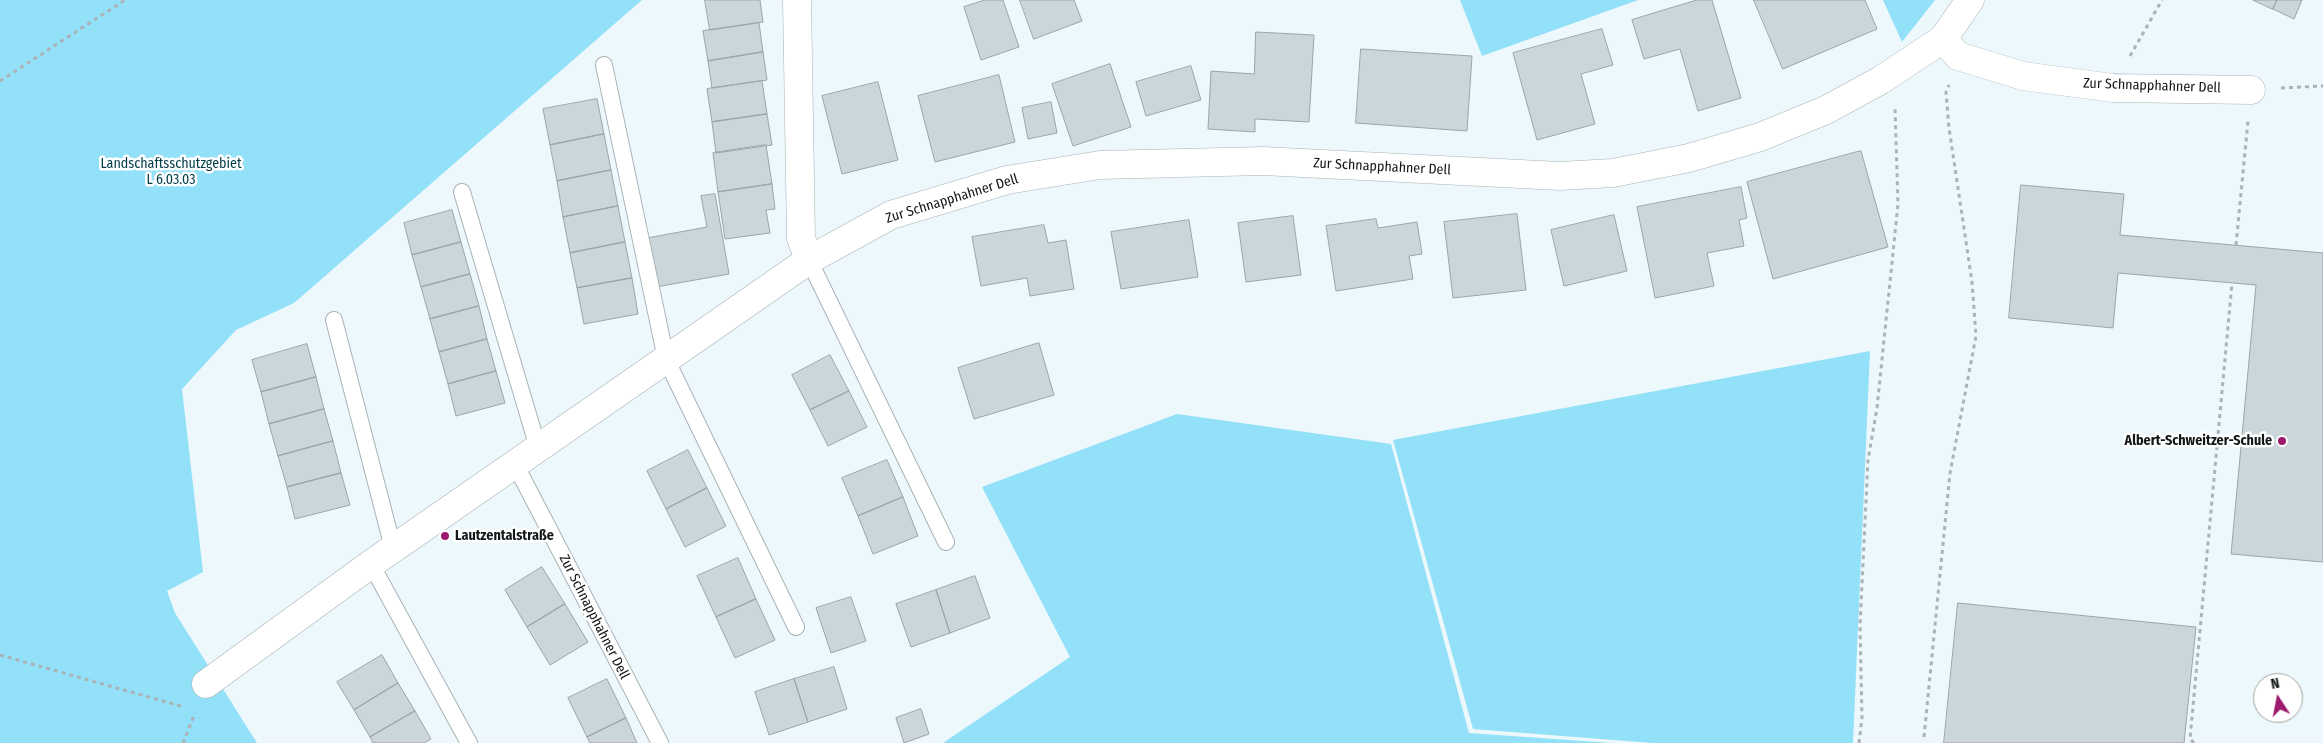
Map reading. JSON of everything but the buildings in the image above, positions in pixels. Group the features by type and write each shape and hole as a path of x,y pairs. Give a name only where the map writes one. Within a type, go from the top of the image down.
{"street":[{"path":"796,0 801,238 809,260"},
{"name":"Zur Schnapphahner Dell","path":"1950,48 1970,0"},
{"name":"Zur Schnapphahner Dell","path":"206,684 393,548 809,260 891,216 1007,180 1100,165 1263,161 1560,176 1613,172 1689,158 1760,137 1826,110 1893,72 1950,48 2023,76 2113,88 2251,90"}],"lane":[{"path":"604,65 666,359 796,627"},
{"path":"462,192 538,448"},
{"path":"809,260 946,542"},
{"path":"334,320 393,548"},
{"name":"Zur Schnapphahner Dell","path":"515,464 660,743"},
{"path":"371,564 469,743"}],"path":[{"path":"0,81 125,0"},
{"path":"2113,88 2162,0"},
{"path":"1924,737 1950,472 1976,336 1972,282 1948,128 1946,92 1950,48"},
{"path":"1859,743 1862,718 1861,598 1868,460 1877,408 1898,204 1893,72"},
{"path":"2236,245 2251,90 2323,86"},
{"path":"2194,743 2190,739 2232,283"},
{"path":"0,655 187,708"}],"green space":[{"name":"Landschaftsschutzgebiet L 6.03.03","path":"0,0 642,0 294,303 236,330 182,389 203,572 167,591 175,613 257,743 0,743"},
{"path":"1460,0 1638,0 1482,56"},
{"path":"1883,0 1935,0 1902,42"},
{"path":"1870,351 1853,743 1652,743 1473,729 1393,440"},
{"path":"1177,414 1391,444 1469,733 1612,743 943,743 1070,657 982,487"}],"place":[{"name":"Albert-Schweitzer-Schule","path":"2282,441"},
{"name":"Lautzentalstraße","path":"445,536"}]}
